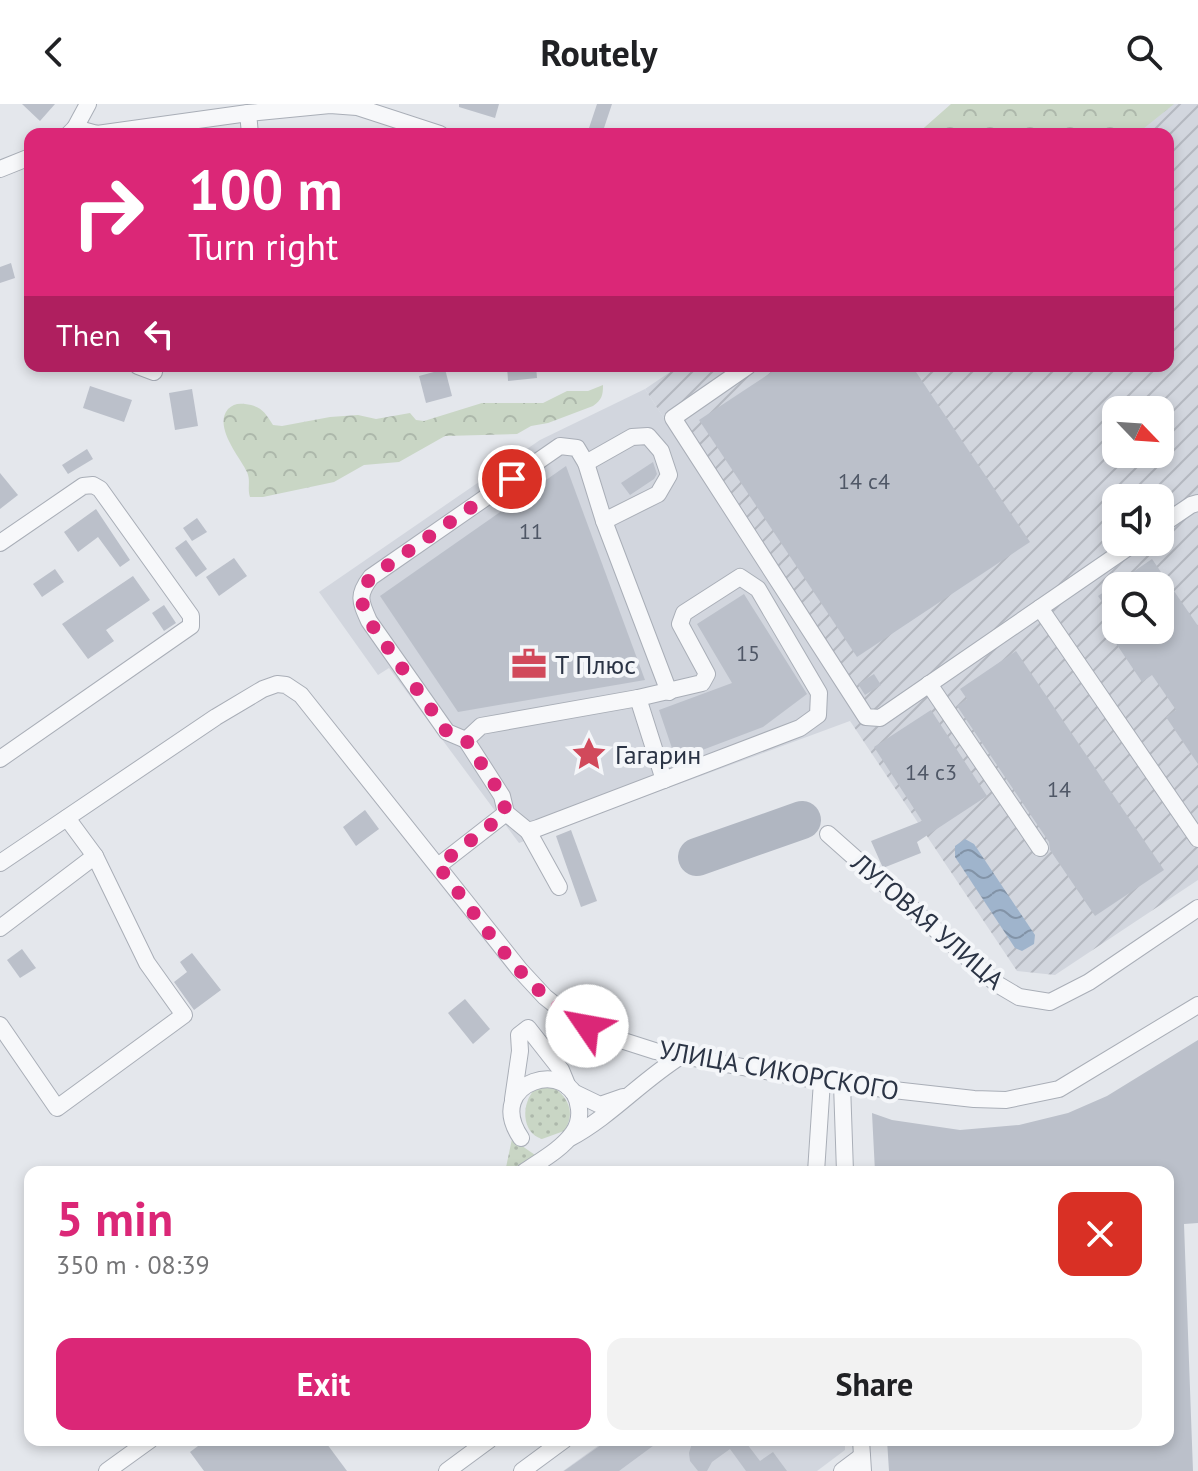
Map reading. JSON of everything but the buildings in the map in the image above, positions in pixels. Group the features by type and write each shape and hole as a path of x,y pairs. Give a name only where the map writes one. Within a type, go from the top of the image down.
{"street":[{"path":"74,128 88,104"},
{"path":"140,128 330,105 357,107 398,127"},
{"path":"248,113 249,128"},
{"path":"0,169 24,159"},
{"path":"739,372 673,418 866,717 880,718 1116,556"},
{"path":"586,463 632,437 648,436 661,451 669,475 658,494 604,521"},
{"path":"559,887 528,831 506,813 502,796 466,740 447,732 369,621 361,603 361,590 371,577 560,446 577,448 586,463 604,521 669,692"},
{"path":"0,543 83,486 93,485 100,489 191,616 191,626 0,759"},
{"path":"1174,517 1198,503"},
{"path":"466,740 481,726 669,692 702,683 707,674 680,624 684,613 740,577 758,589 819,693 818,715 800,728 528,831"},
{"path":"1040,608 1198,839"},
{"name":"УЛИЦА СИКОРСКОГО","path":"67,818 216,717 263,689 277,684 286,685 301,695 520,970 545,997 569,1016 605,1035 681,1056 822,1081 1006,1100 1035,1095 1069,1083 1198,1005"},
{"path":"929,684 1040,848"},
{"path":"638,698 664,780"},
{"path":"438,866 506,813"},
{"path":"0,863 67,818 95,856 147,963 184,1015 57,1108 0,1025"},
{"name":"ЛУГОВАЯ УЛИЦА","path":"828,834 997,984 1019,997 1036,1001 1050,1002 1089,982 1198,908"},
{"path":"858,862 876,855"},
{"path":"0,928 95,856"},
{"path":"521,1138 513,1126 511,1112 520,1051 519,1035 528,1028 561,1070 579,1104 580,1117 568,1139"},
{"path":"532,1166 614,1110 681,1056"},
{"path":"513,1101 520,1090 544,1078 557,1080 600,1105 632,1093"},
{"path":"816,1166 822,1081"},
{"path":"842,1084 845,1166"},
{"path":"107,1471 142,1446"},
{"path":"447,1471 481,1446"},
{"path":"525,1470 556,1446"},
{"path":"842,1471 862,1456"}],"shaded area":[{"path":"1074,104 1198,104 1198,880 1055,975 1017,971 850,721 857,717 645,389 670,372 1174,372 1174,128 1038,128"},
{"path":"645,389 858,718 519,843 389,668 378,675 319,592 540,440"},
{"path":"598,1446 845,1446 845,1450 817,1471 563,1471"}],"green space":[{"path":"951,104 1174,104 1144,128 924,128"},
{"path":"603,385 601,397 593,406 531,426 517,434 445,436 399,462 364,465 334,482 263,497 250,497 247,472 229,442 224,424 228,409 238,404 259,408 273,425 282,426 330,417 358,415 376,419 410,413 416,420 424,421 482,403 543,403 567,391 588,391"},
{"path":"550,1085 565,1099 570,1117 564,1131 542,1139 530,1131 527,1124 527,1102 535,1089"},
{"path":"512,1139 538,1157 524,1166 506,1166"}],"water":[{"path":"965,839 974,844 1035,935 1034,944 1022,951 1015,948 955,857 955,846"}],"taxiway":[{"path":"697,857 802,820"}],"place":[{"name":"Т Плюс","path":"529,664"},
{"name":"Гагарин","path":"589,754"}],"route":[{"path":"512,479 371,577 361,590 361,603 369,621 447,732 466,740 502,796 506,813 438,866 545,997 587,1026"}]}
